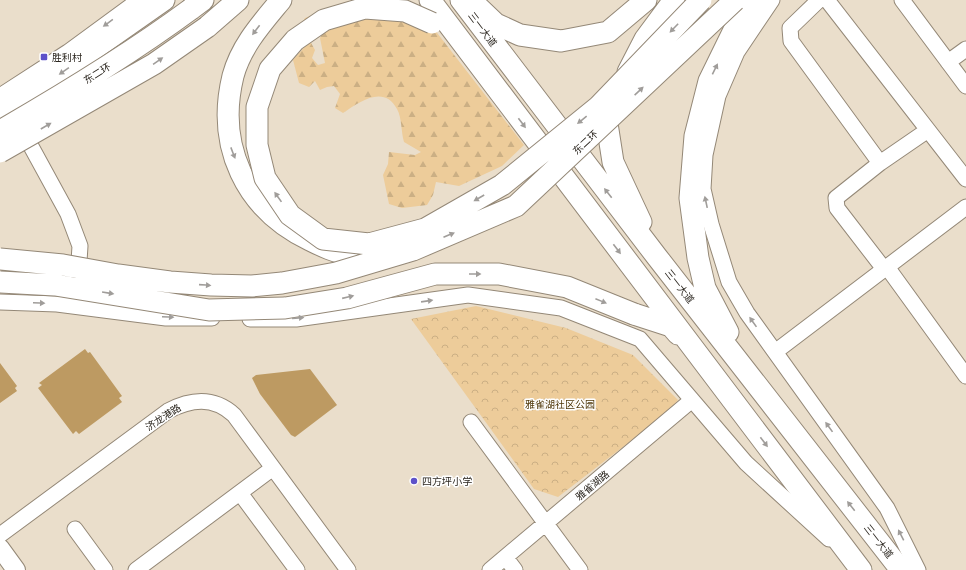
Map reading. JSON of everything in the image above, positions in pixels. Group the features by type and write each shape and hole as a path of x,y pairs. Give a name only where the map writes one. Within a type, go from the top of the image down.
{"highway":[{"path":"3,104 31,94 164,0"},
{"path":"0,152 154,64 207,27 238,0"},
{"path":"281,0 253,34 241,55 233,76 228,129 231,149 242,174 255,198 270,215 293,232 325,248 350,254 413,250"},
{"path":"430,0 859,568"},
{"name":"三一大道","path":"461,0 657,257 901,570"},
{"path":"471,0 496,24 520,35 561,41 608,32 646,0"},
{"path":"657,257 613,162 606,117 645,39 674,0"},
{"path":"498,92 432,23 405,11 365,8 324,20 295,40 270,69 256,107 256,145 265,178 290,215 324,239 369,244 425,229 502,185 598,107 701,0"},
{"name":"东二环","path":"413,250 516,206 735,0"},
{"path":"756,0 734,30 709,81 695,136 690,198 698,258 706,288 723,324 761,390"},
{"name":"东二环","path":"0,131 66,93 139,47 197,5"},
{"path":"0,259 62,265 170,282 252,286 282,283 336,273 413,250"},
{"path":"0,282 55,285 209,310 285,308 347,298 434,274 499,274 567,287 634,314 671,326 751,425"}],"main road":[{"path":"0,548 16,570"}],"street":[{"path":"76,306 80,246 68,214 3,104 68,52 139,0"},
{"path":"772,0 737,52 718,96 705,155 703,190 711,224 729,282 747,313 887,508 918,570"},
{"path":"819,0 790,28 791,41 880,163"},
{"path":"828,0 966,179"},
{"path":"902,0 966,86"},
{"path":"948,62 966,49"},
{"path":"928,130 880,163 840,194 836,198 835,203 966,376"},
{"path":"774,352 966,207"},
{"path":"0,302 76,306 166,318 296,319 468,295 561,308 640,339 746,463 859,568"},
{"name":"济龙港路","path":"0,535 168,412 183,404 198,400 220,404 234,415 348,570"},
{"name":"雅雀湖路","path":"490,570 510,564 546,524 692,400"},
{"path":"471,422 580,570"},
{"path":"136,570 273,468"},
{"path":"240,493 297,570"},
{"path":"75,529 104,570"}],"green space":[{"path":"365,0 417,7 524,145 502,166 459,186 436,182 433,195 427,205 402,208 389,204 383,175 388,164 389,152 415,155 421,152 404,142 400,117 397,109 392,102 378,96 364,100 343,113 335,108 340,94 334,86 320,90 315,81 309,87 299,83 293,60 310,41 315,50 312,58 318,65 325,63 320,38 322,34 299,28 305,18 345,2"},
{"name":"雅雀湖社区公园","path":"476,306 566,328 633,355 678,400 667,413 558,497 534,489 411,319"}],"building":[{"path":"85,349 88,353 90,352 122,396 119,398 122,402 79,434 76,431 73,434 38,388 42,385 39,383"},
{"path":"0,363 17,386 15,388 17,391 0,403"},
{"path":"310,369 337,405 295,437 291,435 260,394 252,378 256,375"}],"place":[{"name":"胜利村","path":"44,57"},
{"name":"四方坪小学","path":"414,481"}]}
